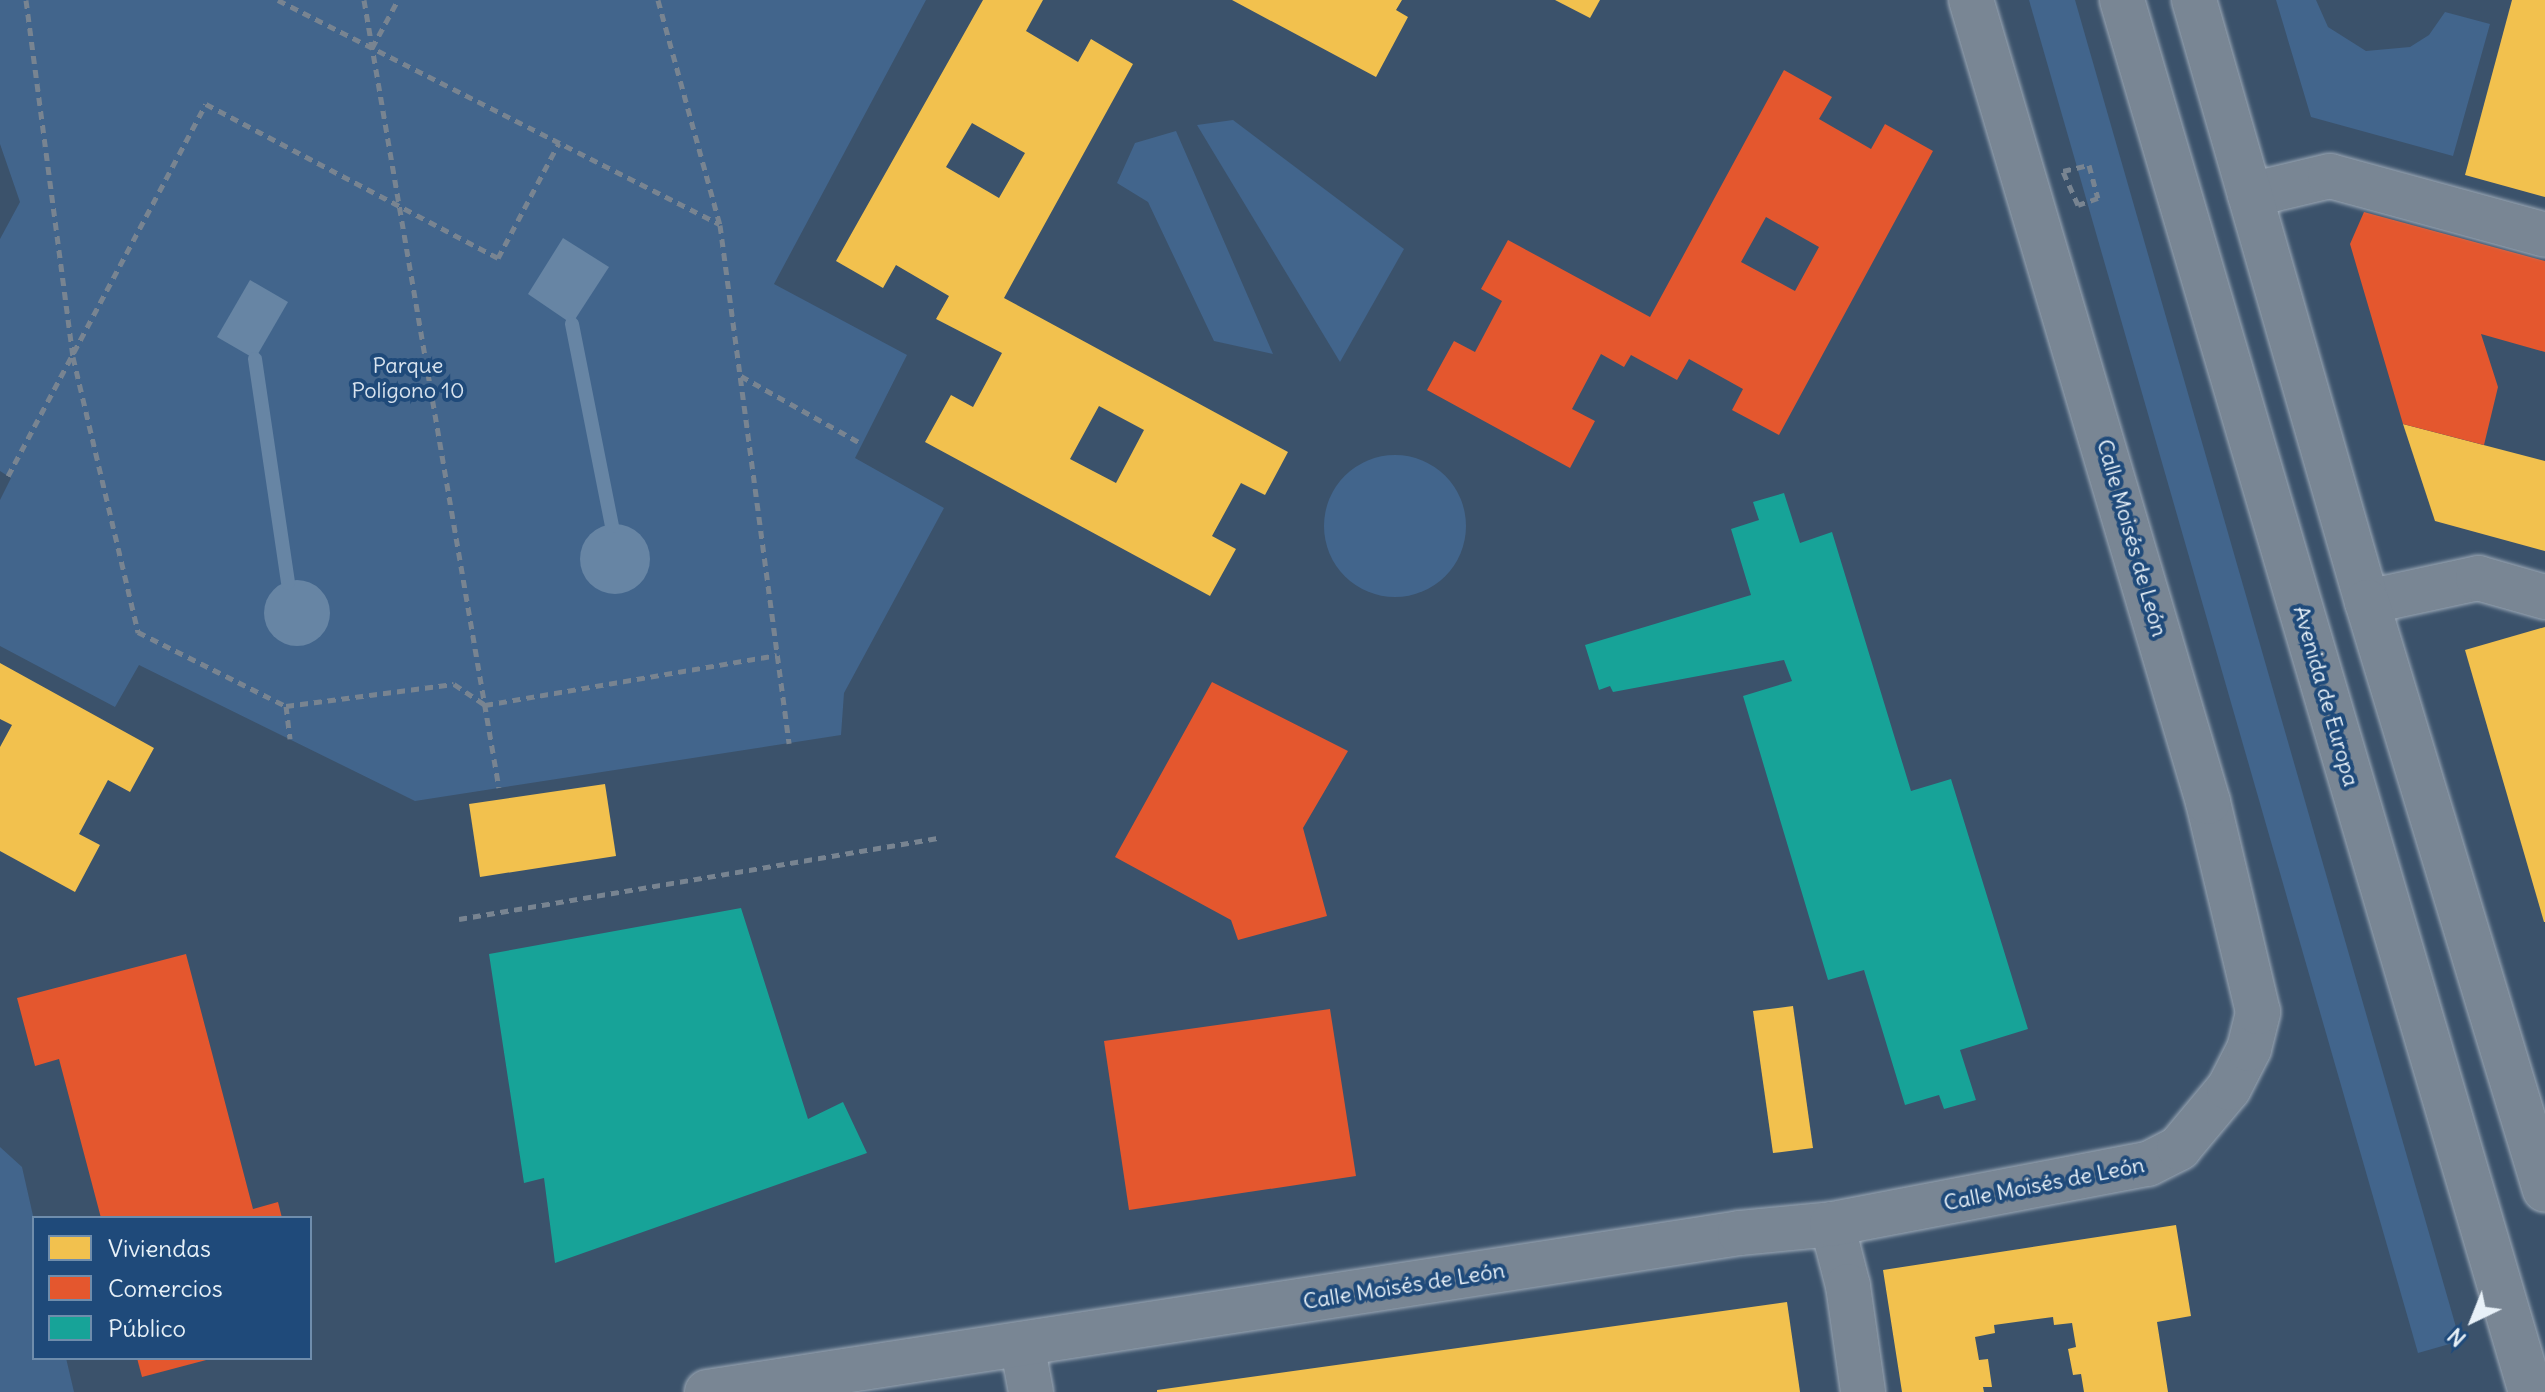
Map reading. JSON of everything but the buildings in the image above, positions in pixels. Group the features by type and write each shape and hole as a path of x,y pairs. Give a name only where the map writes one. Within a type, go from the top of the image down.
{"street":[{"name":"Calle Moisés de León","path":"707,1392 1740,1233 1832,1224 2148,1164 2179,1148 2229,1088 2249,1049 2258,1012 2208,802 1971,0"},
{"name":"Avenida de Europa","path":"2122,0 2531,1392"},
{"path":"2194,0 2367,602 2545,1190"},
{"path":"2250,195 2330,176 2545,235"},
{"path":"2367,602 2478,578 2545,597"},
{"path":"1832,1224 1848,1286 1863,1392"},
{"path":"1022,1344 1031,1392"}],"path":[{"path":"26,0 73,357 138,632 286,706 454,684 485,705 777,655"},
{"path":"278,0 720,225"},
{"path":"364,0 499,788"},
{"path":"372,48 398,0"},
{"path":"658,0 720,225 789,743"},
{"path":"8,476 206,104 498,258 559,143"},
{"path":"2089,165 2098,198 2078,205 2063,171 2089,165"},
{"path":"740,375 862,444"},
{"path":"286,706 290,739"},
{"path":"459,919 939,838"}],"green space":[{"name":"Parque Polígono 10","path":"0,0 926,0 774,284 907,355 855,458 944,508 844,693 841,735 415,801 139,665 115,707 0,646 0,500 11,478 0,471 0,239 20,202 0,144"},
{"path":"2029,0 2075,0 2460,1341 2418,1353"},
{"path":"2276,0 2316,0 2328,27 2366,51 2410,47 2429,35 2445,12 2490,24 2453,156 2311,117"},
{"path":"1233,120 1404,249 1340,362 1197,125"},
{"path":"1176,131 1273,354 1214,341 1148,202 1117,183 1135,143"},
{"path":"1395,455 1422,460 1446,475 1461,499 1466,526 1461,553 1446,577 1422,592 1395,597 1368,592 1344,577 1329,553 1324,526 1329,499 1344,475 1368,460"},
{"path":"0,1147 22,1167 33,1216 32,1360 66,1360 74,1392 0,1392"}],"shaded area":[{"path":"563,238 609,267 572,324 528,294"},
{"path":"250,280 288,302 255,359 217,337"},
{"path":"615,524 634,530 644,540 650,559 644,578 634,588 615,594 596,588 586,578 580,559 586,540 596,530"},
{"path":"297,580 310,583 320,590 327,600 330,613 327,626 320,636 310,643 297,646 284,643 274,636 267,626 264,613 267,600 274,590 284,583"}],"waterway":[{"path":"572,324 612,526"},
{"path":"255,359 288,583"}]}
